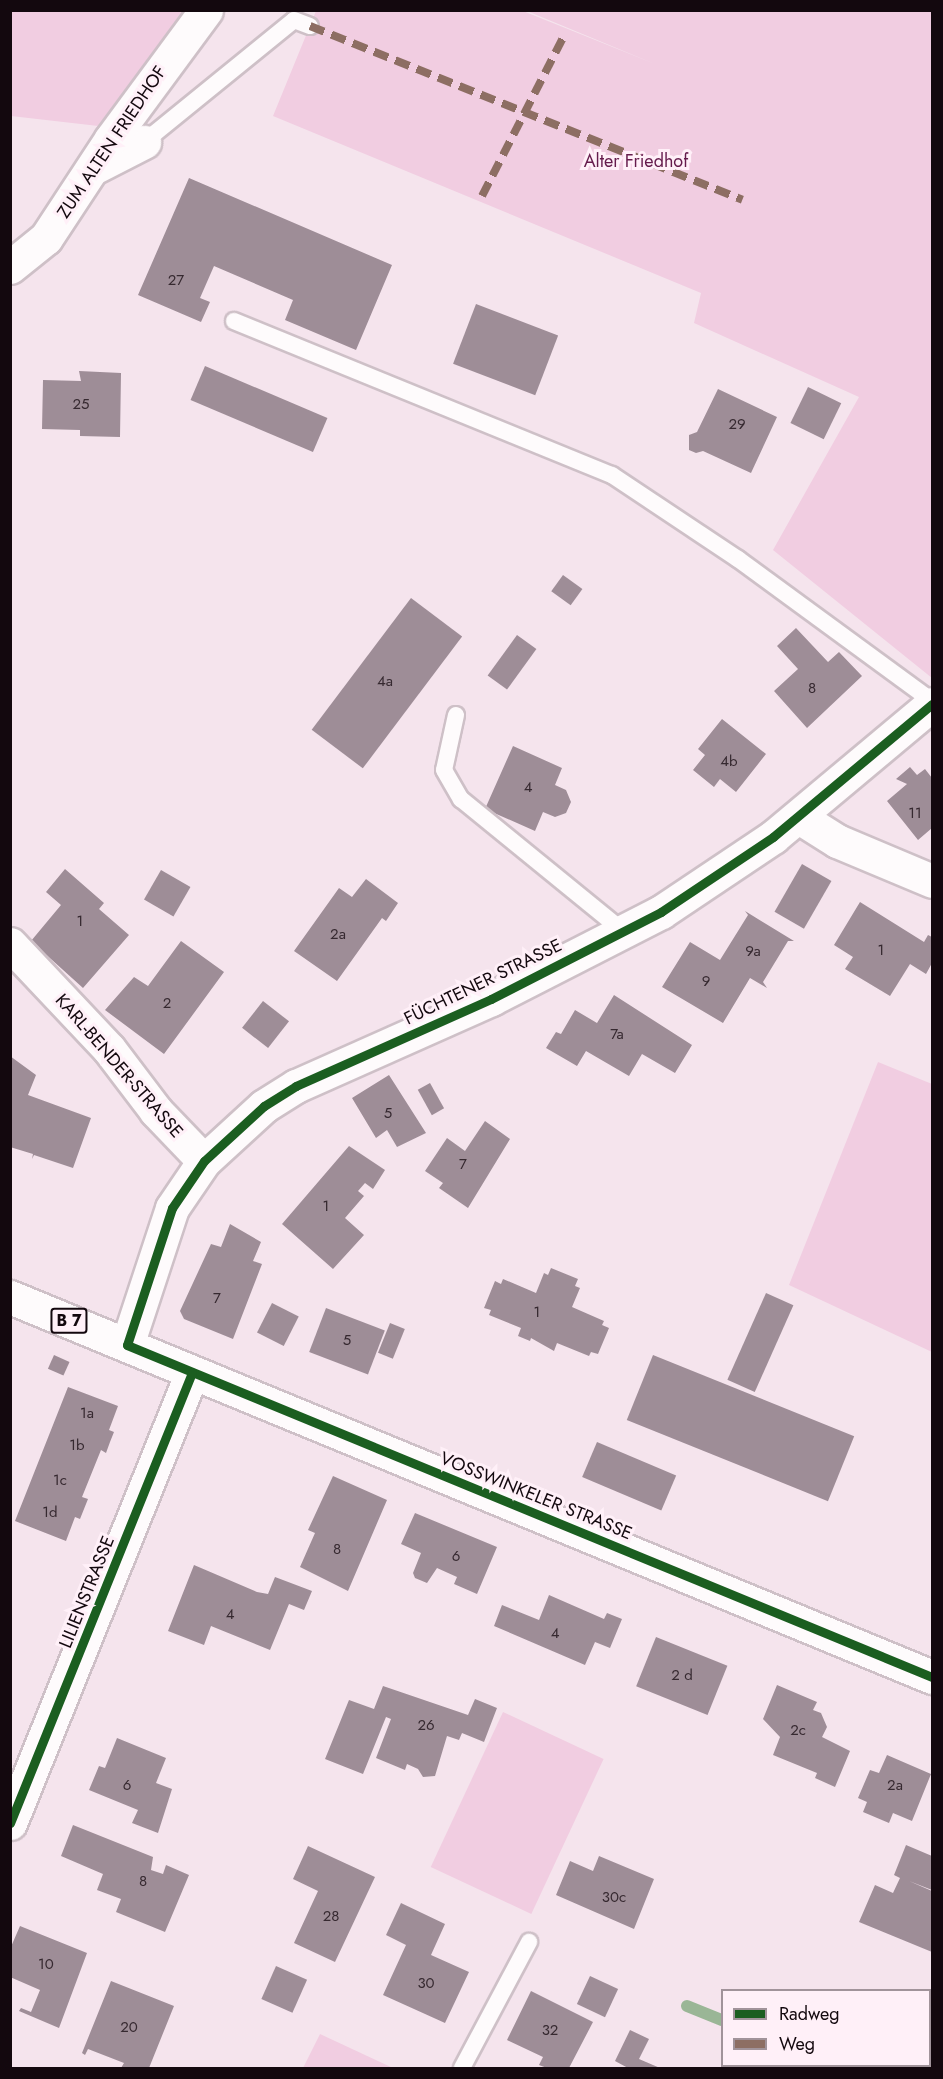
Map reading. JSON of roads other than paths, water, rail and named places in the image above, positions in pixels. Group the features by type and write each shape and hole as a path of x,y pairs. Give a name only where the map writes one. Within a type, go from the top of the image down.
{"street":[{"name":"ZUM ALTEN FRIEDHOF","path":"10,267 46,238 97,166 111,140 206,10"},
{"path":"97,166 144,142"},
{"name":"FÜCHTENER STRASSE","path":"127,1345 172,1208 204,1161 264,1106 296,1086 491,999 624,932 730,869 799,817 933,703"},
{"path":"799,817 837,841 933,881"},
{"name":"KARL-BENDER-STRASSE","path":"10,944 109,1049 156,1111 204,1161"},
{"name":"VOSSWINKELER STRASSE","path":"10,1297 933,1677"},
{"name":"LILIENSTRASSE","path":"10,1823 192,1372"}],"lane":[{"path":"144,142 294,20 310,26"},
{"path":"234,321 612,475 738,559 933,703"},
{"path":"456,715 444,770 461,799 624,932"},
{"path":"462,2068 529,1942"}],"waterway":[{"path":"687,2006 721,2020"},
{"path":"843,2067 847,2068"}],"park label":[{"name":"Alter Friedhof","path":"636,161"}]}
